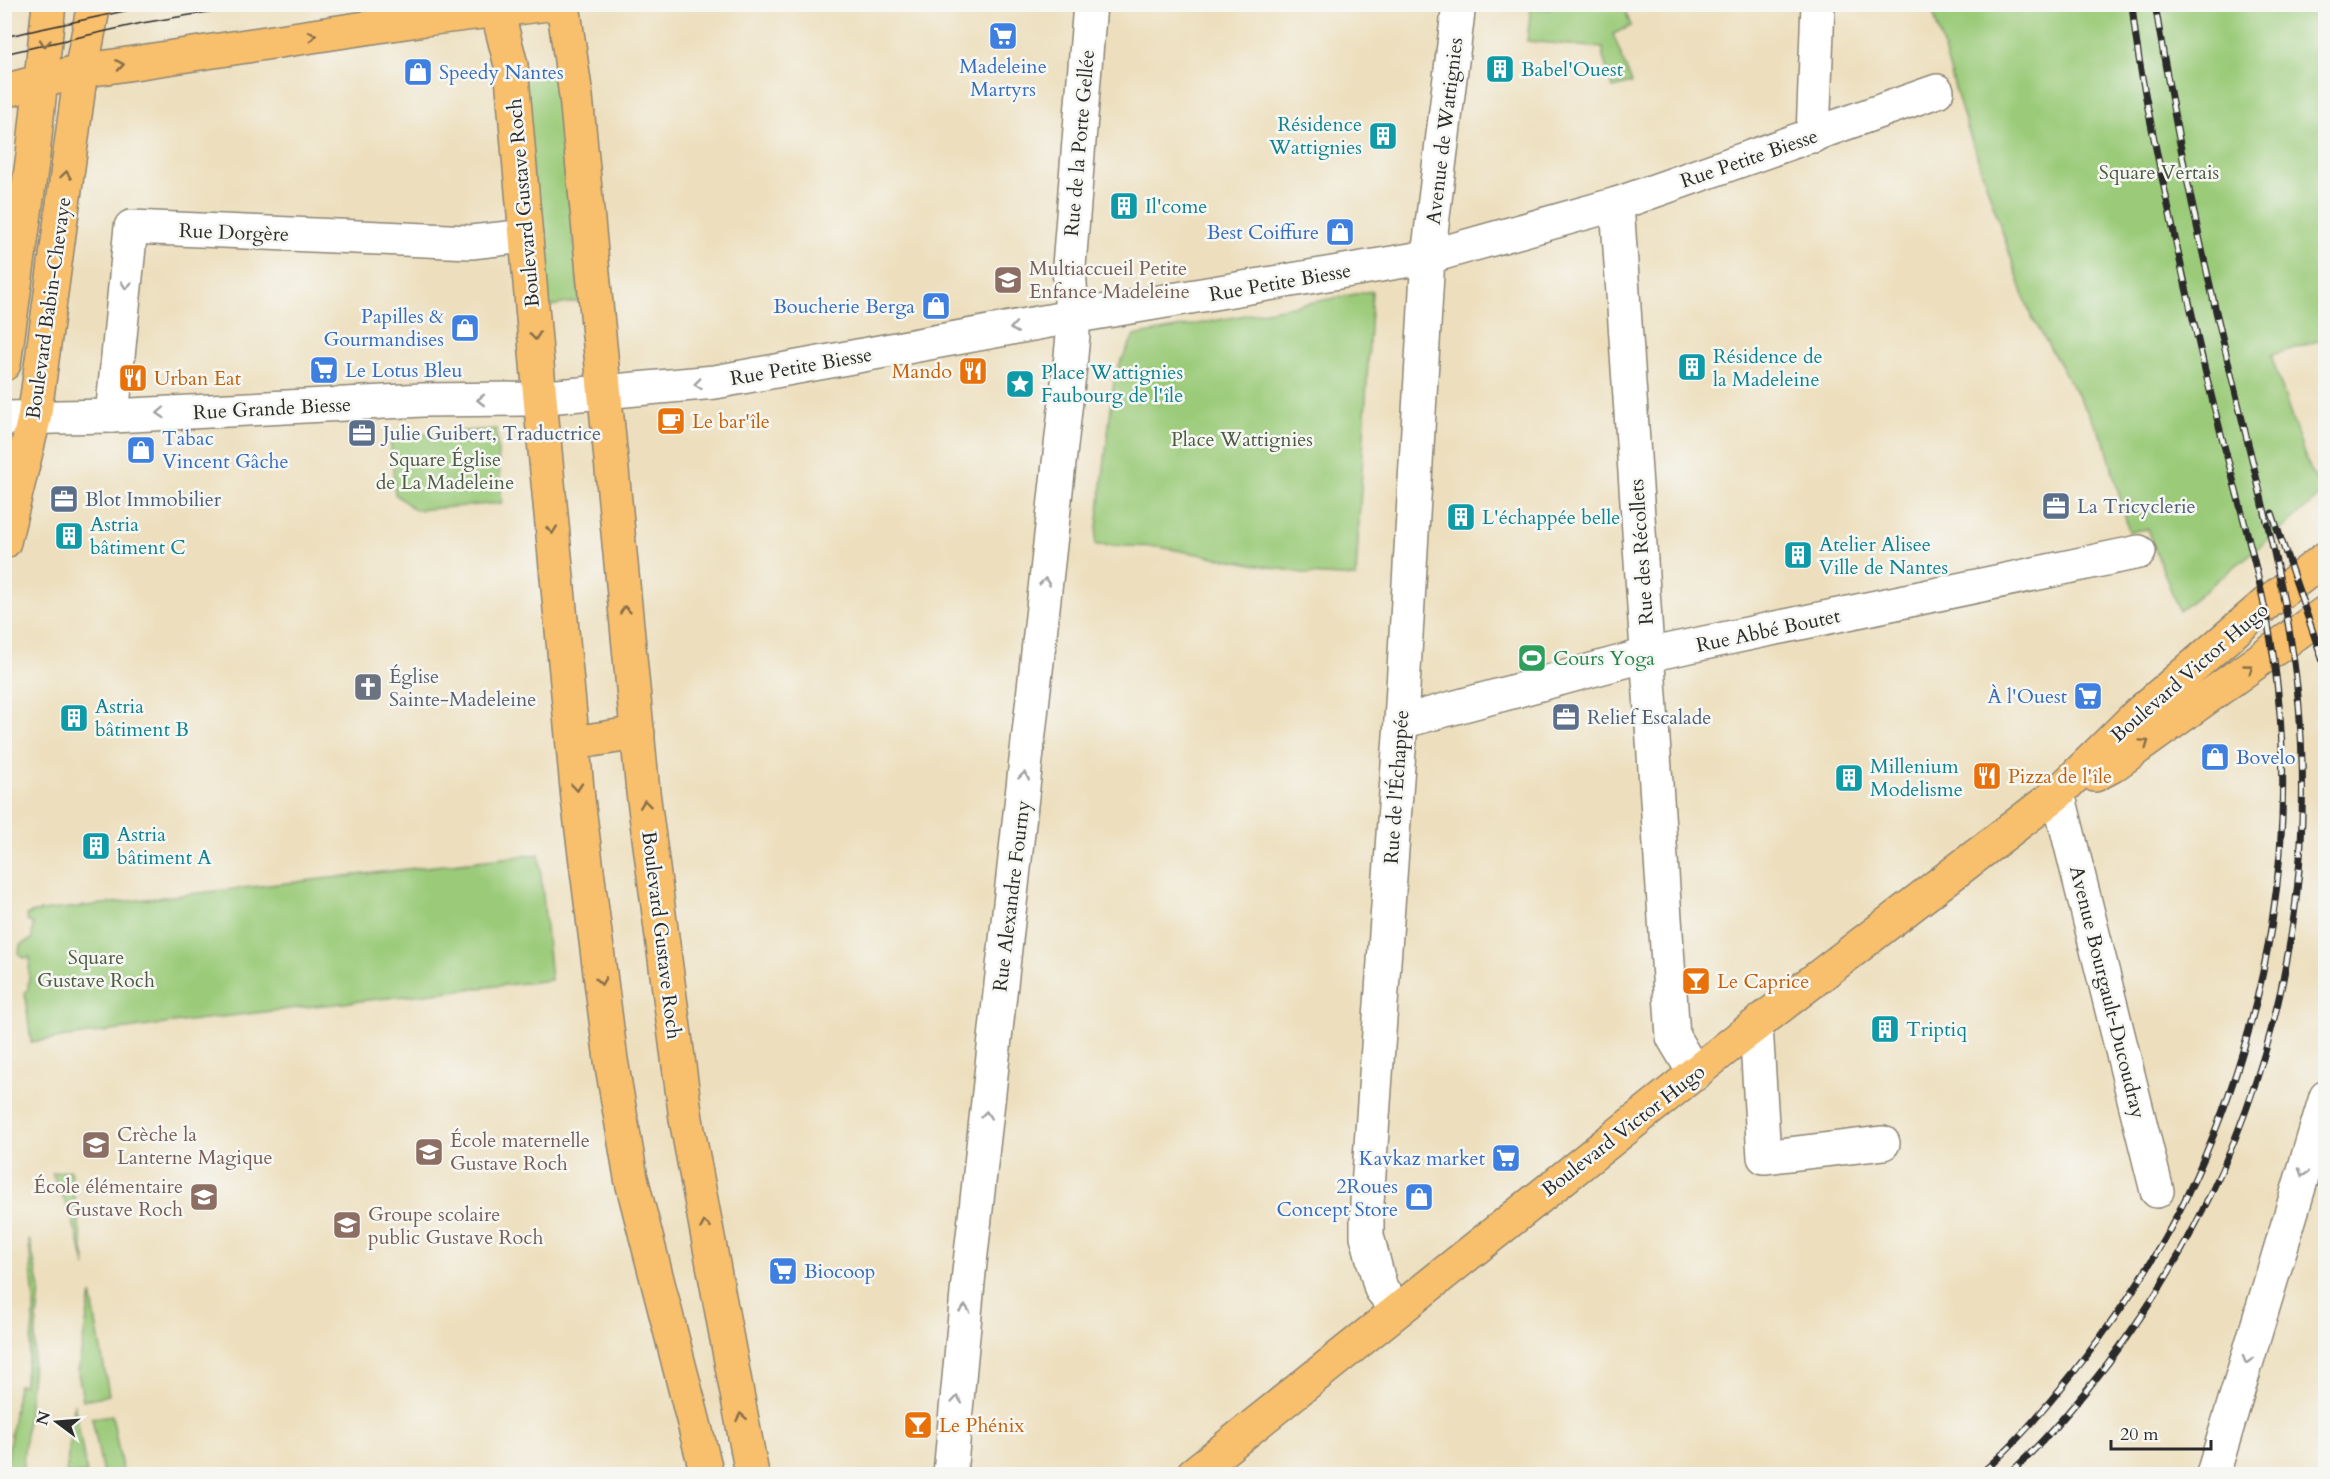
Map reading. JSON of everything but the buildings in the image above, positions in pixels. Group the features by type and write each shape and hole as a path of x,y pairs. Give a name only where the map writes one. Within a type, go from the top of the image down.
{"main road":[{"name":"Boulevard Babin-Chevaye","path":"4,364 42,81 49,4"},
{"name":"Boulevard Babin-Chevaye","path":"4,542 19,418 94,4"},
{"path":"4,91 81,71 497,7 549,4"},
{"name":"Boulevard Gustave Roch","path":"563,4 576,96 603,392 638,733 686,1119 752,1474"},
{"name":"Boulevard Gustave Roch","path":"497,7 511,65 573,742 611,1060 631,1178 707,1474"},
{"name":"Boulevard Victor Hugo","path":"1193,1474 1397,1309 1695,1074 2058,793 2138,714 2268,602 2325,558"},
{"name":"Boulevard Victor Hugo","path":"2058,793 2112,766 2325,612"},
{"path":"573,742 638,733"}],"street":[{"name":"Rue de la Porte Gellée","path":"1071,317 1069,266 1090,4"},
{"name":"Avenue de Wattignies","path":"1428,257 1459,4"},
{"path":"1813,136 1818,4"},
{"name":"Rue Petite Biesse","path":"603,392 715,382 1071,317 1428,257 1617,204 1937,92"},
{"name":"Rue des Récollets","path":"1617,204 1673,1037 1695,1074"},
{"name":"Rue Dorgère","path":"112,416 131,227 471,242 526,236"},
{"name":"Rue de l'Échappée","path":"1397,1309 1382,1289 1367,1236 1367,1202 1401,722 1428,257"},
{"name":"Rue Alexandre Fourny","path":"950,1474 970,1261 1071,356 1073,335 1071,317"},
{"path":"540,398 603,392"},
{"name":"Rue Grande Biesse","path":"19,418 112,416 423,400 540,398"},
{"name":"Rue Abbé Boutet","path":"1401,722 1647,655 2139,552"},
{"name":"Avenue Bourgault-Ducoudray","path":"2058,793 2157,1191"},
{"path":"1756,1026 1764,1157 1883,1143"},
{"path":"2213,1474 2325,1097"}],"green space":[{"path":"1550,4 1623,5 1631,26 1613,34 1632,83 1613,88 1603,57 1603,48 1527,41 1531,7 1549,9"},
{"name":"Square Vertais","path":"1931,5 2325,5 2325,339 2271,355 2309,469 2325,491 2288,524 2179,611 2147,529 2129,532 2105,442 2030,314 1962,112"},
{"path":"557,73 580,301 545,307 523,78"},
{"name":"Place Wattignies","path":"1372,291 1356,577 1308,574 1159,547 1095,545 1115,373 1134,336"},
{"name":"Square Église de La Madeleine","path":"496,429 502,503 415,510 395,494 390,437"},
{"name":"Square Gustave Roch","path":"539,854 551,980 226,1016 31,1042 25,993 28,989 30,957 24,958 19,954 20,945 32,939 33,923 28,922 26,915 34,912"},
{"path":"71,1170 86,1267 72,1218 52,1173"},
{"path":"29,1238 40,1289 22,1474 5,1474 18,1385 24,1385 34,1320"},
{"path":"91,1294 109,1395 83,1400 78,1372"},
{"path":"74,1403 87,1474 66,1474"},
{"path":"112,1415 123,1474 103,1474 92,1418"}],"tram line":[{"path":"4,37 157,4"},
{"path":"4,54 142,23 256,4"}],"railway":[{"path":"1980,1474 2032,1422 2100,1338 2136,1286 2183,1205 2221,1115 2242,1052 2259,988 2272,924 2280,858 2283,792 2281,726 2269,630 2180,264 2144,86 2132,4"},
{"path":"2009,1474 2061,1421 2108,1363 2158,1289 2201,1213 2237,1134 2265,1052 2285,968 2298,882 2302,795 2299,706 2288,622 2271,539 2199,236 2155,4"},
{"path":"2272,513 2326,670"}],"place":[{"name":"Madeleine Martyrs","path":"1003,36"},
{"name":"Babel'Ouest","path":"1500,69"},
{"name":"Speedy Nantes","path":"418,72"},
{"name":"Résidence Wattignies","path":"1383,136"},
{"name":"Il'come","path":"1124,206"},
{"name":"Best Coiffure","path":"1340,232"},
{"name":"Multiaccueil Petite Enfance Madeleine","path":"1008,280"},
{"name":"Boucherie Berga","path":"936,306"},
{"name":"Papilles & Gourmandises","path":"465,328"},
{"name":"Résidence de la Madeleine","path":"1692,367"},
{"name":"Le Lotus Bleu","path":"324,370"},
{"name":"Mando","path":"973,371"},
{"name":"Urban Eat","path":"133,378"},
{"name":"Place Wattignies Faubourg de l'île","path":"1020,384"},
{"name":"Le bar'île","path":"671,421"},
{"name":"Julie Guibert, Traductrice","path":"362,433"},
{"name":"Tabac Vincent Gâche","path":"141,450"},
{"name":"Blot Immobilier","path":"64,499"},
{"name":"La Tricyclerie","path":"2056,506"},
{"name":"L'échappée belle","path":"1461,517"},
{"name":"Astria bâtiment C","path":"69,536"},
{"name":"Atelier Alisee Ville de Nantes","path":"1798,555"},
{"name":"Cours Yoga","path":"1532,658"},
{"name":"Église Sainte-Madeleine","path":"368,687"},
{"name":"À l'Ouest","path":"2088,696"},
{"name":"Relief Escalade","path":"1566,717"},
{"name":"Astria bâtiment B","path":"74,718"},
{"name":"Bovelo","path":"2215,757"},
{"name":"Pizza de l'île","path":"1987,776"},
{"name":"Millenium Modelisme","path":"1849,778"},
{"name":"Astria bâtiment A","path":"96,846"},
{"name":"Le Caprice","path":"1696,981"},
{"name":"Triptiq","path":"1885,1029"},
{"name":"Crèche la Lanterne Magique","path":"96,1145"},
{"name":"École maternelle Gustave Roch","path":"429,1152"},
{"name":"Kavkaz market","path":"1506,1158"},
{"name":"École élémentaire Gustave Roch","path":"204,1197"},
{"name":"2Roues Concept Store","path":"1419,1197"},
{"name":"Groupe scolaire public Gustave Roch","path":"347,1225"},
{"name":"Biocoop","path":"783,1271"},
{"name":"Le Phénix","path":"918,1425"}]}
